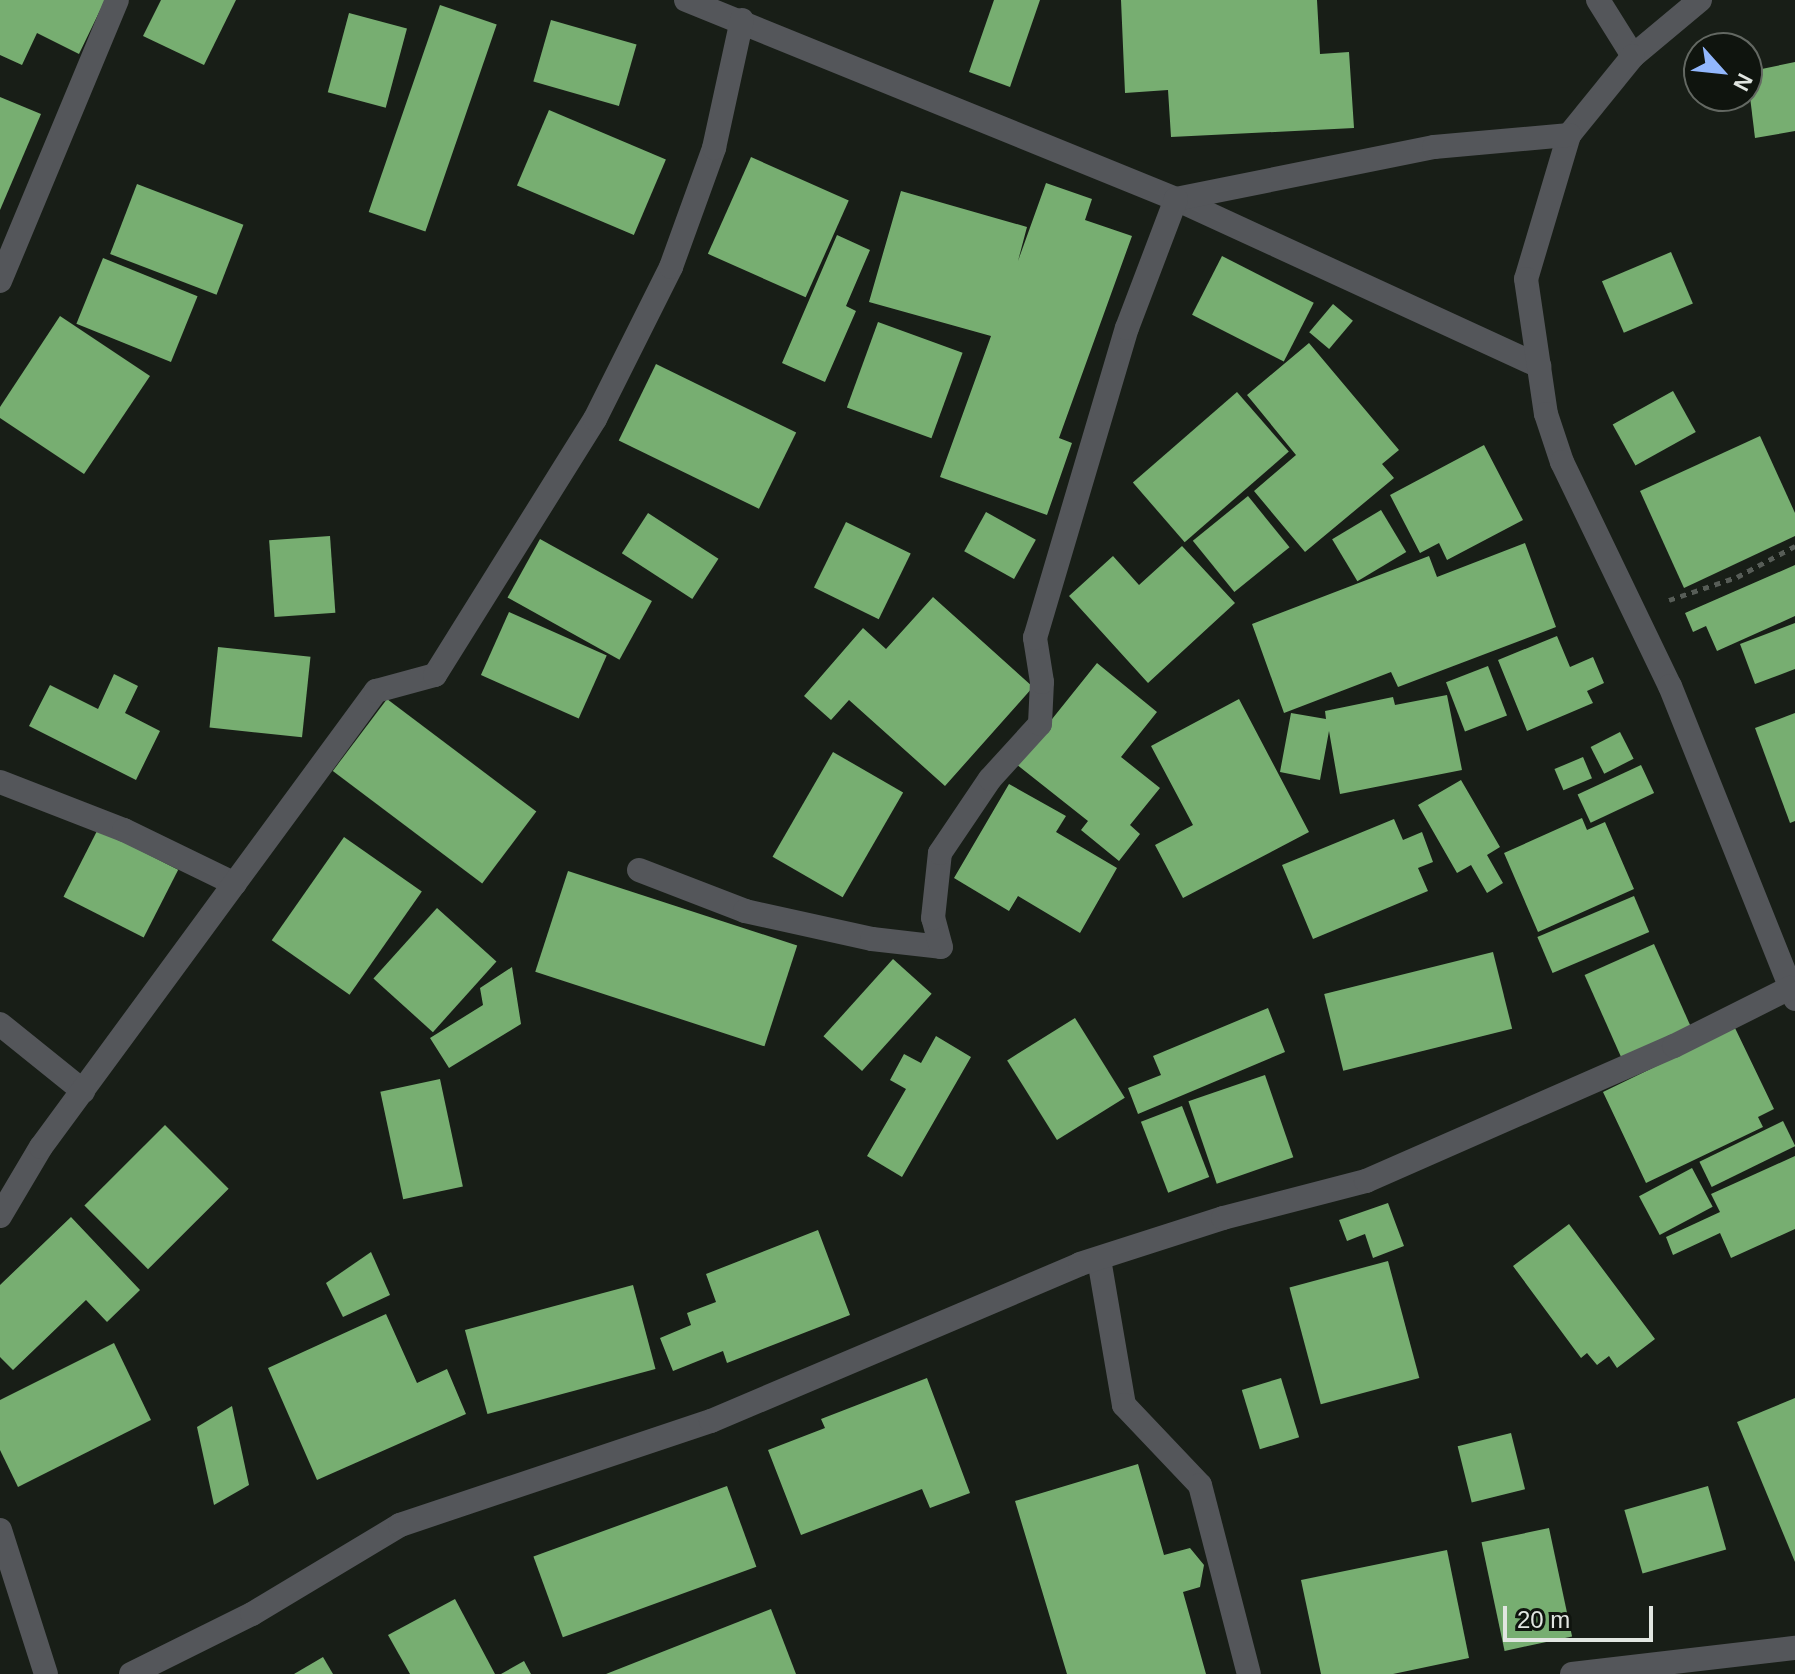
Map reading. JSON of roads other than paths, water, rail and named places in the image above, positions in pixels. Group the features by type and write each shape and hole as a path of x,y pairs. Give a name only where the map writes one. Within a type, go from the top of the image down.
{"street":[{"path":"0,281 117,0"},
{"path":"686,0 742,20 1176,199 1539,366"},
{"path":"1598,0 1633,56"},
{"path":"131,1674 252,1614 400,1525 711,1421 1099,1259 1223,1218 1366,1181 1792,993 1670,686 1562,462 1546,414 1526,279 1569,135 1633,56 1700,0"},
{"path":"0,1216 83,1091 376,691 435,675 595,419 671,267 714,148 742,20"},
{"path":"1176,199 1434,147 1569,135"},
{"path":"639,870 745,911 872,939 941,947 933,918 940,853 990,779 1040,724 1042,682 1035,638 1127,328 1176,199"},
{"path":"0,782 124,830 235,884"},
{"path":"0,1024 83,1091"},
{"path":"1099,1259 1124,1405 1200,1485 1249,1674"},
{"path":"0,1530 46,1674"},
{"path":"1572,1674 1795,1648"}]}
